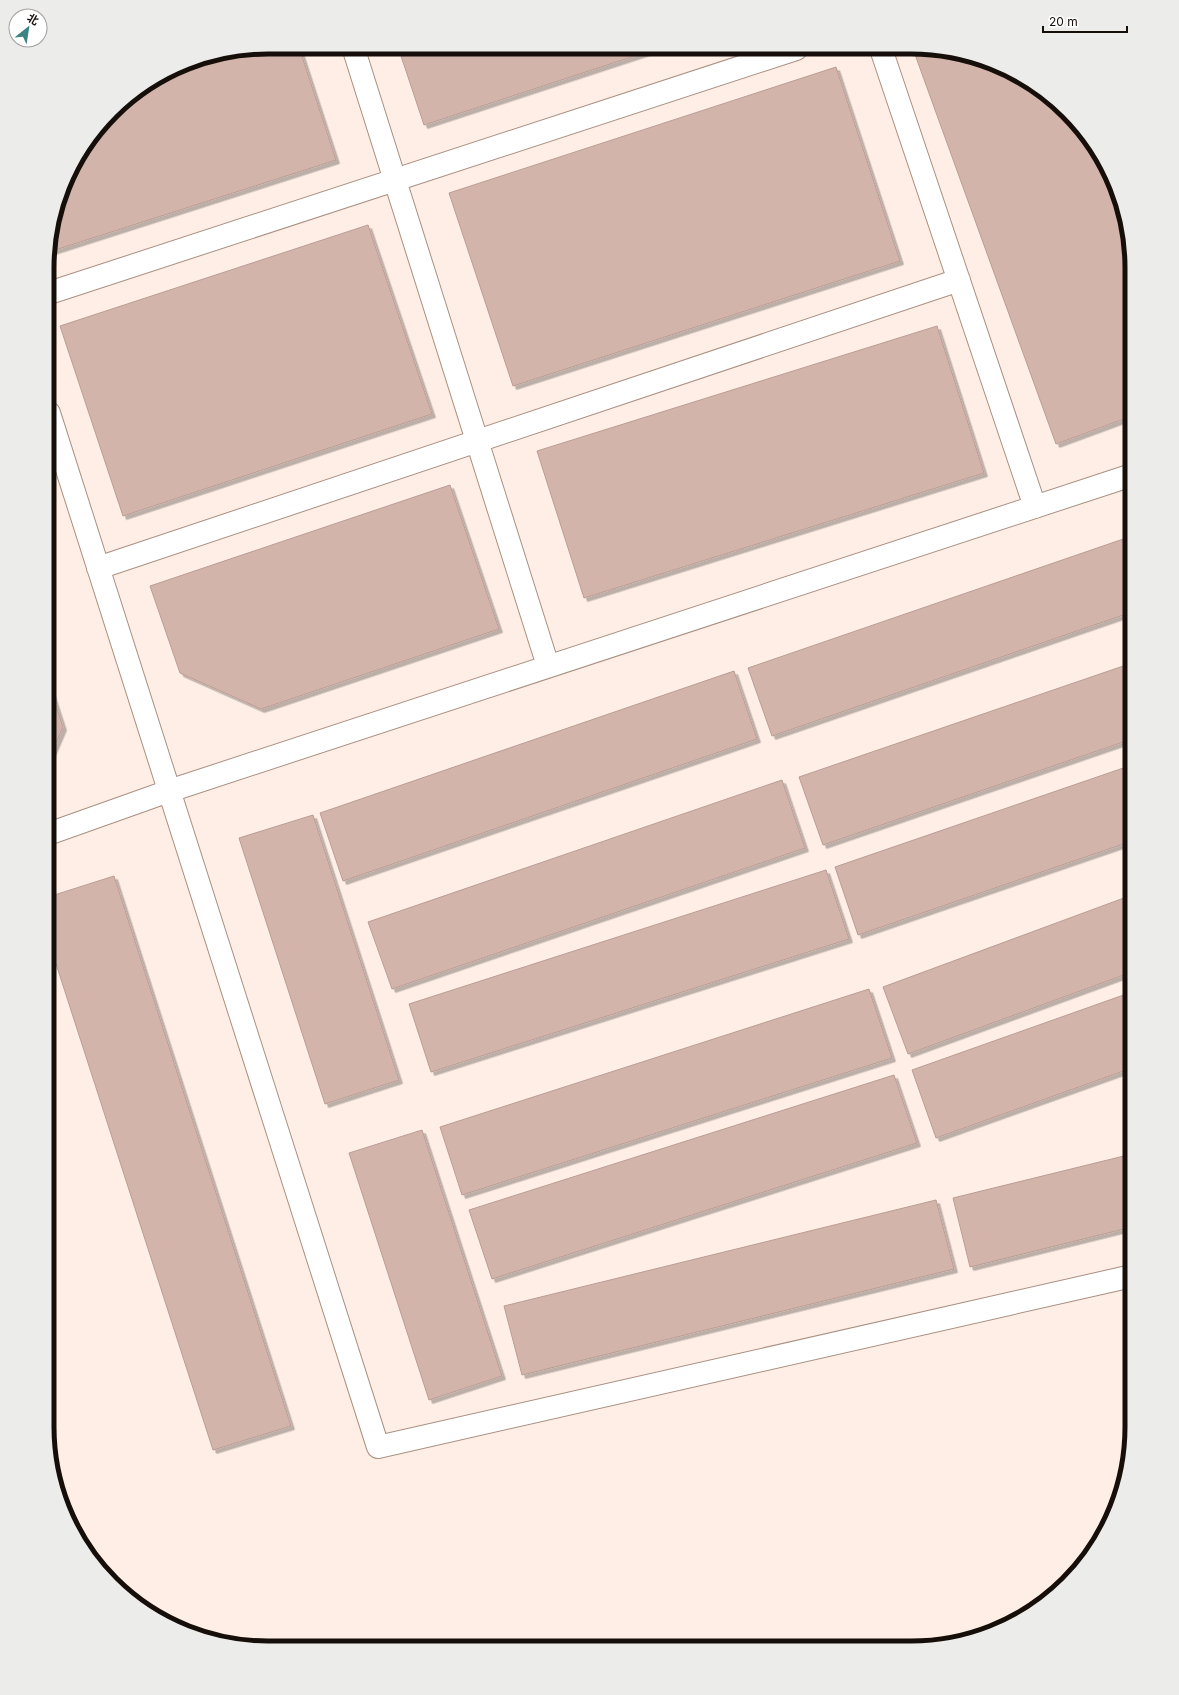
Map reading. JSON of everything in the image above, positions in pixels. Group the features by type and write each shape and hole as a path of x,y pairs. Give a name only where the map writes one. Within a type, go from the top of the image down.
{"street":[{"path":"355,54 548,666"},
{"path":"54,291 778,54"},
{"path":"883,54 1035,507"},
{"path":"98,568 959,280"},
{"path":"54,429 378,1447 1125,1278"},
{"path":"54,832 169,791 1125,477"}],"building":[{"path":"254,54 301,54 336,160 55,250 61,213 70,186 90,149 98,138 127,107 149,90 173,76 199,65 226,58"},
{"path":"400,54 641,54 424,125"},
{"path":"915,54 953,58 980,65 1006,76 1041,98 1072,127 1089,149 1103,173 1114,199 1121,226 1125,254 1125,419 1056,444"},
{"path":"836,67 900,261 513,386 449,193"},
{"path":"368,225 432,414 123,516 60,326"},
{"path":"937,326 984,473 584,598 537,451"},
{"path":"450,485 499,629 261,709 180,673 150,586"},
{"path":"1125,538 1125,614 772,736 748,668"},
{"path":"1125,665 1125,741 823,845 799,777"},
{"path":"734,671 757,739 343,881 320,813"},
{"path":"54,699 63,727 54,748"},
{"path":"1125,767 1125,843 858,935 835,867"},
{"path":"782,780 805,848 392,989 368,922"},
{"path":"313,815 399,1080 325,1104 239,838"},
{"path":"826,870 849,939 431,1072 409,1004"},
{"path":"114,876 291,1426 213,1450 54,958 54,895"},
{"path":"1125,898 1125,975 908,1054 883,987"},
{"path":"869,989 892,1058 462,1195 440,1127"},
{"path":"1125,994 1125,1070 936,1138 912,1070"},
{"path":"894,1075 917,1143 492,1279 469,1210"},
{"path":"422,1130 502,1376 429,1400 349,1153"},
{"path":"1125,1156 1125,1229 970,1267 953,1198"},
{"path":"936,1200 954,1269 522,1375 504,1306"}]}
